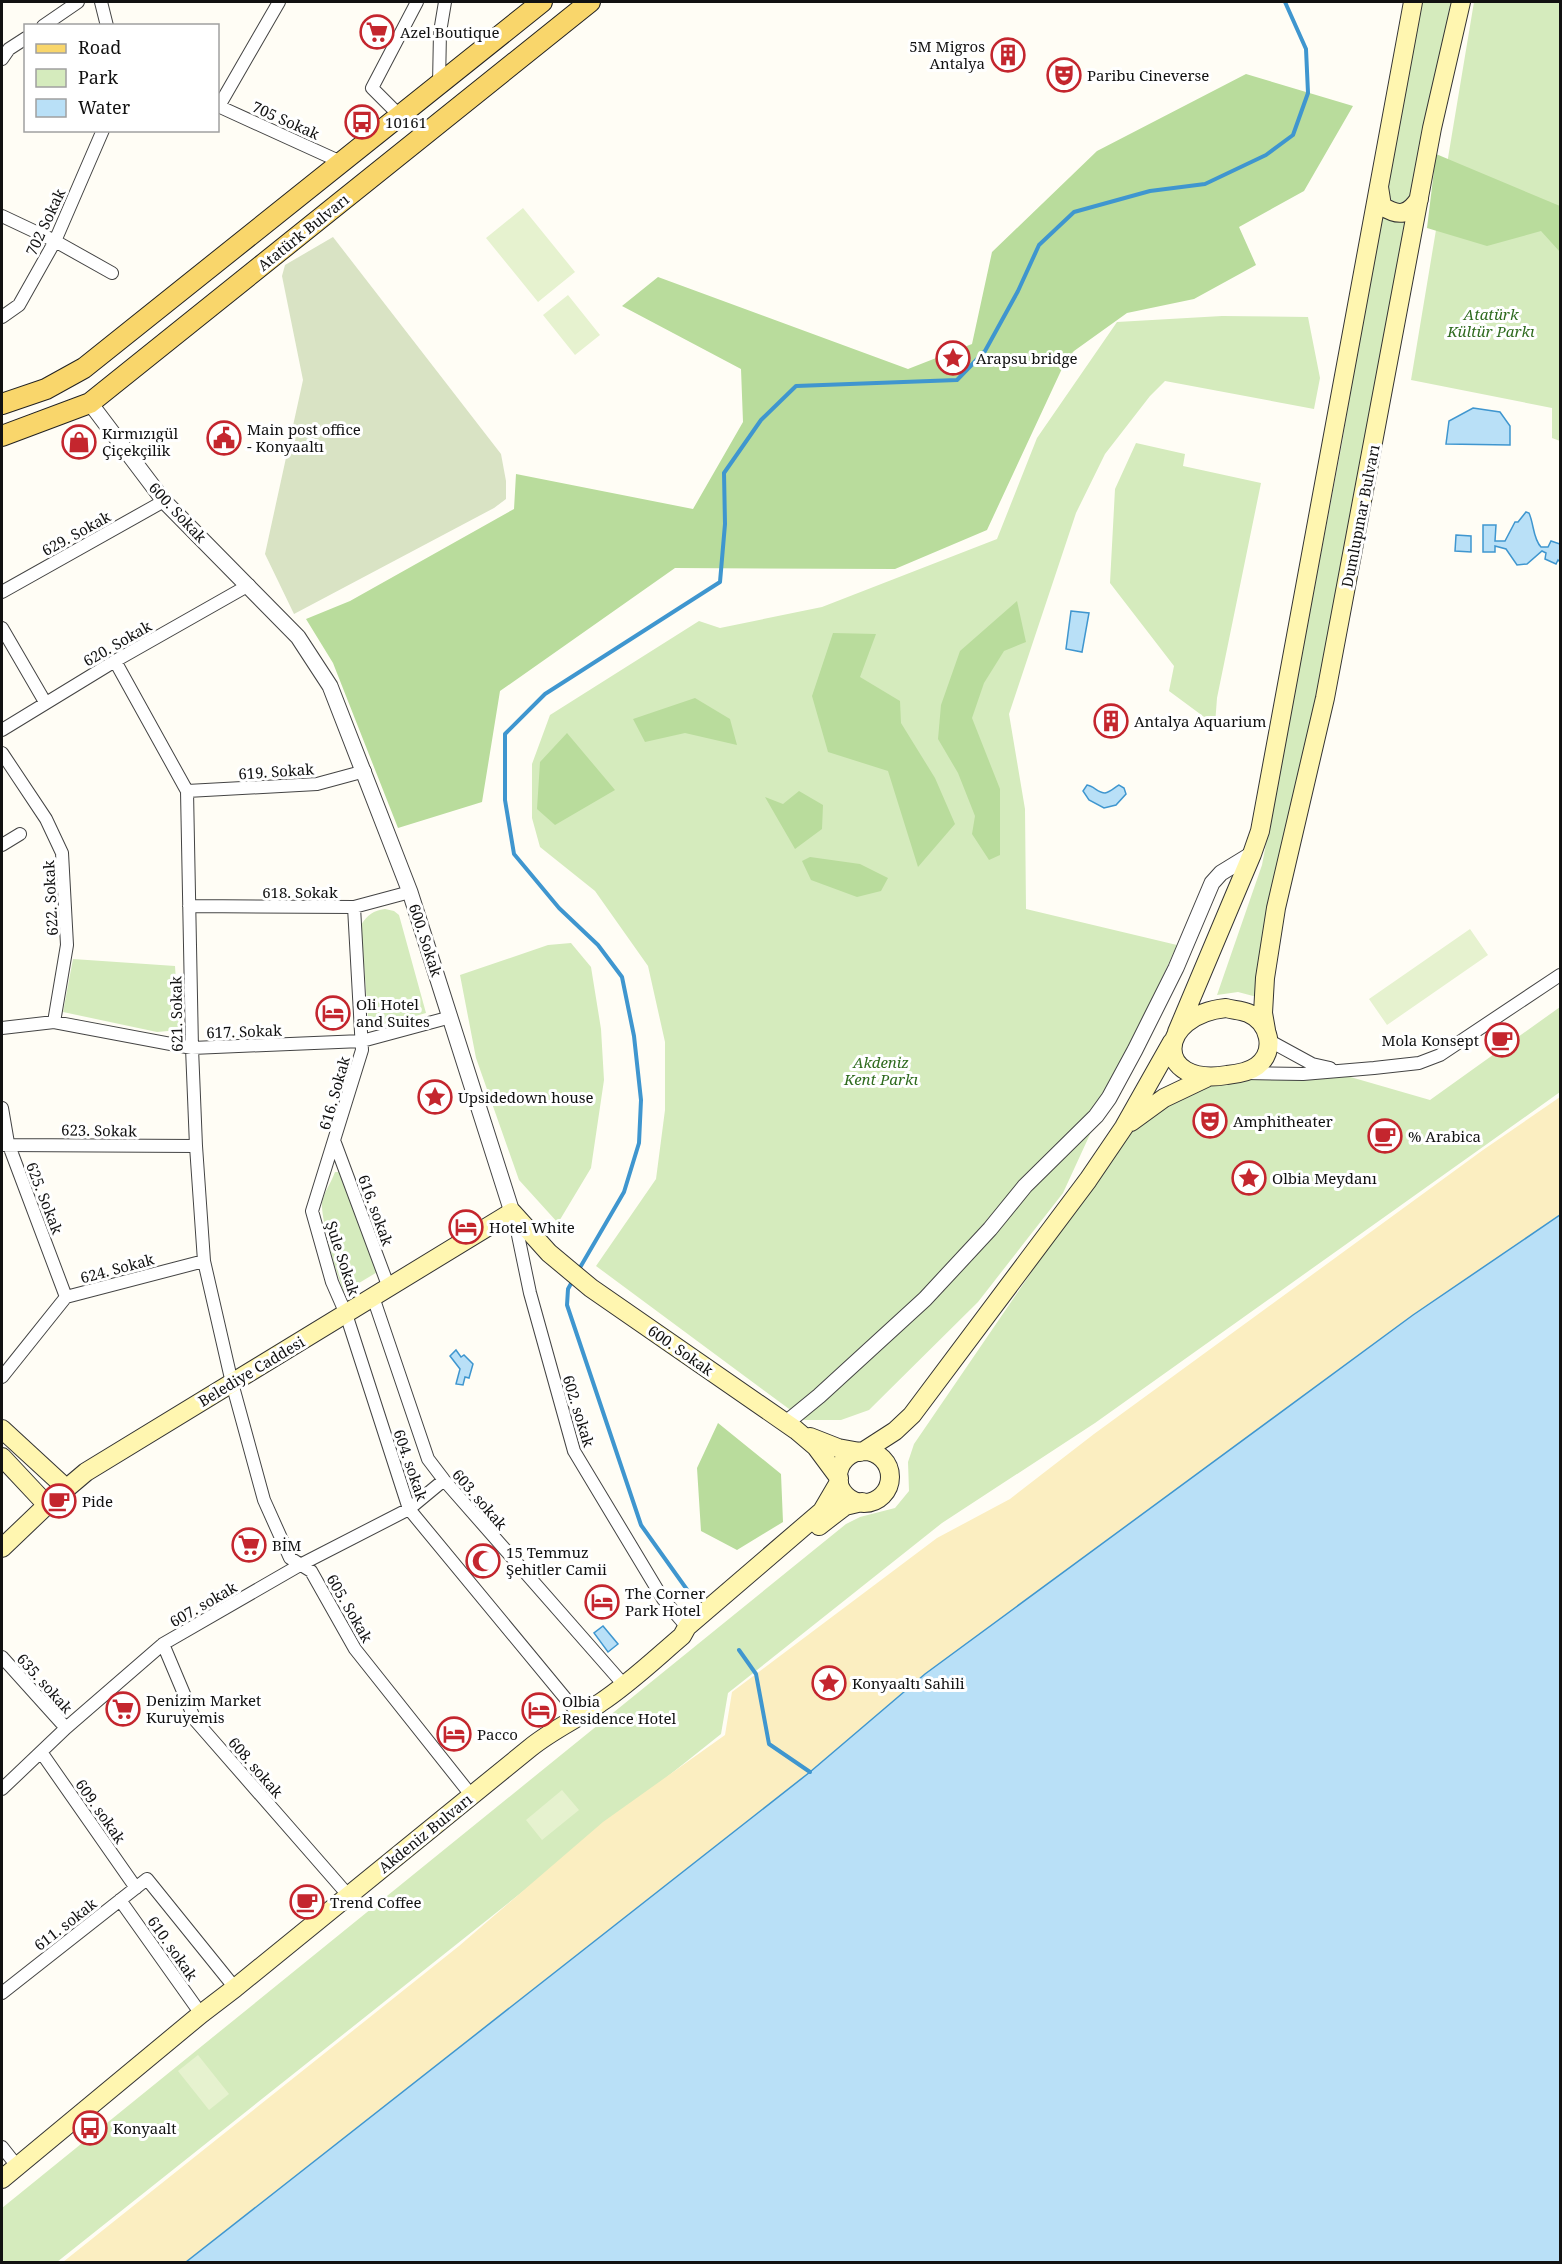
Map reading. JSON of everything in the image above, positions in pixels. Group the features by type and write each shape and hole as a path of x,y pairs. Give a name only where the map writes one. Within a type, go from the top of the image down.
{"main road":[{"name":"Atatürk Bulvarı","path":"2,404 46,389 84,368 542,2"},
{"name":"Atatürk Bulvarı","path":"2,436 90,403 590,2"},
{"path":"839,1480 844,1461 895,1431 912,1415 1088,1180 1124,1127 1174,1037 1181,1026 1199,1015 1226,1008 1250,1014 1267,1035 1268,1050 1256,1067 1242,1073 1206,1078 1193,1076 1178,1065 1173,1053 1174,1037 1260,831 1413,2"},
{"name":"Dumlupınar Bulvarı","path":"1267,1035 1263,1013 1265,978 1275,908 1325,698 1419,199 1461,2"},
{"path":"1379,186 1382,206 1393,213 1404,213 1412,208 1419,199"},
{"path":"1124,1127 1164,1098 1206,1078"},
{"name":"600. Sokak","path":"512,1212 549,1253 591,1288 791,1426"},
{"name":"Belediye Caddesi","path":"2,1548 86,1472 512,1212"},
{"path":"791,1426 822,1454 845,1493 855,1501 868,1502 880,1497 888,1486 893,1453 912,1415"},
{"path":"791,1426 819,1442 878,1455 888,1466 890,1473"},
{"path":"2,1429 66,1488"},
{"path":"2,1457 47,1505"},
{"name":"Akdeniz Bulvarı","path":"2,2179 201,2014 546,1735 580,1716 624,1685 822,1511 839,1480"},
{"path":"685,1631 691,1631 835,1513 845,1506 862,1502"}],"street":[{"path":"46,24 78,2"},
{"path":"101,2 106,24"},
{"path":"219,104 279,2"},
{"path":"399,116 372,88 417,2"},
{"path":"440,84 440,32 445,2"},
{"path":"2,59 9,49 24,39"},
{"name":"705 Sokak","path":"219,106 341,162"},
{"name":"702 Sokak","path":"2,317 19,306 55,241 102,132"},
{"path":"2,216 55,241 112,273"},
{"name":"600. Sokak","path":"90,403 164,501 298,637 330,686 365,771 410,892 512,1212"},
{"name":"629. Sokak","path":"2,592 164,501"},
{"name":"620. Sokak","path":"2,730 45,702 249,585"},
{"path":"2,628 45,702"},
{"name":"621. Sokak","path":"115,661 188,791 192,1048 204,1261 232,1383"},
{"name":"622. Sokak","path":"2,753 46,819 62,853 68,945 54,1022"},
{"name":"619. Sokak","path":"188,791 317,784 365,771"},
{"path":"2,845 20,834"},
{"path":"791,1426 819,1396 925,1299 990,1229 1033,1178 1096,1116 1109,1098 1135,1050 1176,968 1212,883 1221,873 1252,854"},
{"name":"618. Sokak","path":"189,906 354,907 410,892"},
{"name":"616. Sokak","path":"335,1143 362,1050 354,907"},
{"path":"1242,1073 1285,1075 1416,1063 1440,1055 1560,975"},
{"name":"617. Sokak","path":"2,1028 54,1022 192,1048 362,1041 451,1017"},
{"path":"1267,1035 1312,1064 1340,1070"},
{"name":"625. Sokak","path":"2,1108 5,1144 66,1297"},
{"name":"616. sokak","path":"335,1143 381,1292"},
{"name":"Şule Sokak","path":"335,1143 312,1211 332,1282 346,1314"},
{"name":"623. Sokak","path":"5,1144 196,1146"},
{"name":"602. sokak","path":"512,1212 531,1293 574,1451 663,1599 685,1631"},
{"name":"624. Sokak","path":"2,1377 66,1297 204,1261"},
{"name":"603. sokak","path":"381,1292 428,1459 624,1685"},
{"name":"604. sokak","path":"346,1314 409,1509 580,1716"},
{"name":"605. Sokak","path":"232,1383 264,1500 290,1558 311,1570 355,1649 471,1795"},
{"name":"607. sokak","path":"2,1789 66,1728 163,1644 300,1565 409,1509 444,1480"},
{"name":"608. sokak","path":"163,1644 195,1720 348,1895"},
{"name":"635. sokak","path":"2,1657 66,1728"},
{"name":"609. sokak","path":"41,1752 136,1887"},
{"name":"611. sokak","path":"2,1993 147,1879 236,1988"},
{"name":"610. sokak","path":"120,1900 201,2014"},
{"path":"2,2146 17,2166"}],"green space":[{"path":"1421,2 1451,2 1410,200 1404,204 1393,204 1387,189"},
{"name":"Atatürk Kültür Parkı","path":"1474,2 1560,2 1560,441 1552,438 1552,408 1411,380"},
{"path":"1246,74 1353,106 1304,191 1239,227 1256,265 1194,299 1127,313 1074,351 1066,360 987,530 895,569 675,568 500,691 482,802 398,828 333,663 306,619 350,601 514,509 516,474 693,509 743,422 741,369 622,306 658,277 908,369 972,344 992,252 1097,151"},
{"path":"1436,154 1560,206 1560,252 1541,231 1487,246 1427,228"},
{"path":"523,208 575,272 538,302 486,238"},
{"path":"1380,216 1409,222 1328,642 1271,901 1257,997 1238,992 1217,995 1262,865 1342,443"},
{"path":"333,237 501,454 506,481 506,499 494,508 294,614 265,554 303,380 282,276 285,265"},
{"path":"568,295 600,335 575,355 543,315"},
{"name":"Akdeniz Kent Parkı","path":"1222,316 1308,317 1320,378 1314,409 1165,381 1150,396 1105,454 1076,513 1009,714 1025,809 1026,909 1177,945 1063,1193 978,1302 869,1410 841,1420 804,1420 596,1266 656,1179 665,1110 665,1042 648,966 595,891 540,847 532,818 532,764 550,715 699,621 720,628 822,607 997,539 1037,438 1117,322"},
{"path":"1136,443 1185,454 1183,466 1261,483 1217,698 1215,725 1169,691 1174,666 1110,583 1115,489"},
{"path":"1017,601 1026,642 1004,651 984,683 972,718 1000,789 1000,855 989,860 972,834 975,816 958,773 938,739 941,705 960,651"},
{"path":"833,633 876,634 860,677 900,701 901,723 935,778 955,824 918,867 888,771 828,752 812,696"},
{"path":"695,698 730,719 737,745 685,733 645,742 633,719"},
{"path":"567,733 615,790 555,825 537,809 540,762"},
{"path":"799,791 823,805 822,829 795,849 765,797 783,804"},
{"path":"810,857 860,864 888,878 881,891 857,897 811,880 802,861"},
{"path":"385,909 399,915 426,1013 369,1029 361,925 371,914"},
{"path":"1470,929 1488,955 1387,1025 1369,999"},
{"path":"571,943 591,967 601,1029 604,1080 591,1168 558,1223 519,1180 476,1058 460,975 548,945"},
{"path":"73,959 175,966 179,1030 157,1032 63,1012"},
{"path":"1560,1007 1560,1092 1095,1423 942,1523 728,1693 721,1734 57,2262 2,2262 2,2208 846,1524 860,1517 895,1508 909,1491 908,1462 914,1444 1110,1157 1132,1130 1156,1110 1210,1084 1236,1080 1347,1076 1430,1100"},
{"path":"335,1172 341,1172 379,1271 344,1292 337,1274 322,1211 323,1199"},
{"path":"718,1423 781,1474 783,1522 737,1550 701,1531 697,1468"},
{"path":"562,1790 579,1810 542,1840 526,1820"},
{"path":"198,2055 229,2094 209,2110 178,2071"}],"sand":[{"name":"Konyaaltı Sahili","path":"1560,1097 1560,1215 1413,1315 925,1674 810,1772 186,2262 63,2262 459,1946 603,1822 725,1735 732,1692 937,1538 1010,1499 1094,1434 1483,1150"}],"water":[{"path":"1473,408 1500,412 1510,426 1510,445 1446,444 1449,421"},
{"path":"1526,512 1529,513 1536,540 1541,547 1548,547 1551,541 1560,544 1560,562 1558,560 1556,564 1545,559 1546,553 1542,551 1527,564 1517,565 1506,549 1495,546 1495,552 1483,552 1483,525 1496,525 1495,541 1505,541 1515,522 1518,522"},
{"path":"1456,535 1471,536 1471,552 1455,551"},
{"path":"1071,611 1089,613 1082,652 1066,649"},
{"path":"1087,785 1105,793 1119,785 1124,788 1126,794 1116,805 1104,808 1089,800 1083,791"},
{"path":"1560,1215 1560,2262 186,2262 810,1772 925,1674 1413,1315"},
{"path":"456,1350 461,1357 464,1355 473,1364 469,1378 465,1377 463,1385 456,1384 460,1369 450,1356"},
{"path":"603,1626 618,1644 608,1652 594,1633"}],"waterway":[{"path":"578,1271 624,1192 639,1143 641,1100 634,1036 622,977 598,945 559,908 514,854 505,800 505,734 545,694 720,582 725,524 724,473 761,420 796,386 957,380 985,351 1018,291 1039,245 1074,212 1150,191 1205,184 1266,155 1293,135 1308,93 1306,49 1285,2"},
{"path":"573,1280 568,1289 567,1305 641,1525 693,1598"},
{"path":"739,1650 756,1674 769,1744 810,1772"}],"place":[{"name":"Azel Boutique","path":"377,32"},
{"name":"5M Migros Antalya","path":"1008,55"},
{"name":"Paribu Cineverse","path":"1064,75"},
{"name":"10161","path":"362,122"},
{"name":"Arapsu bridge","path":"953,358"},
{"name":"Main post office - Konyaaltı","path":"224,438"},
{"name":"Kırmızıgül Çiçekçilik","path":"79,442"},
{"name":"Antalya Aquarium","path":"1111,721"},
{"name":"Oli Hotel and Suites","path":"333,1013"},
{"name":"Mola Konsept","path":"1502,1040"},
{"name":"Upsidedown house","path":"435,1097"},
{"name":"Amphitheater","path":"1210,1121"},
{"name":"% Arabica","path":"1385,1136"},
{"name":"Olbia Meydanı","path":"1249,1178"},
{"name":"Hotel White","path":"466,1227"},
{"name":"Pide","path":"59,1501"},
{"name":"BİM","path":"249,1545"},
{"name":"15 Temmuz Şehitler Camii","path":"483,1561"},
{"name":"The Corner Park Hotel","path":"602,1602"},
{"name":"Konyaaltı Sahili","path":"829,1683"},
{"name":"Denizim Market Kuruyemis","path":"123,1709"},
{"name":"Olbia Residence Hotel","path":"539,1710"},
{"name":"Pacco","path":"454,1734"},
{"name":"Trend Coffee","path":"307,1902"},
{"name":"Konyaalt","path":"90,2128"}]}
